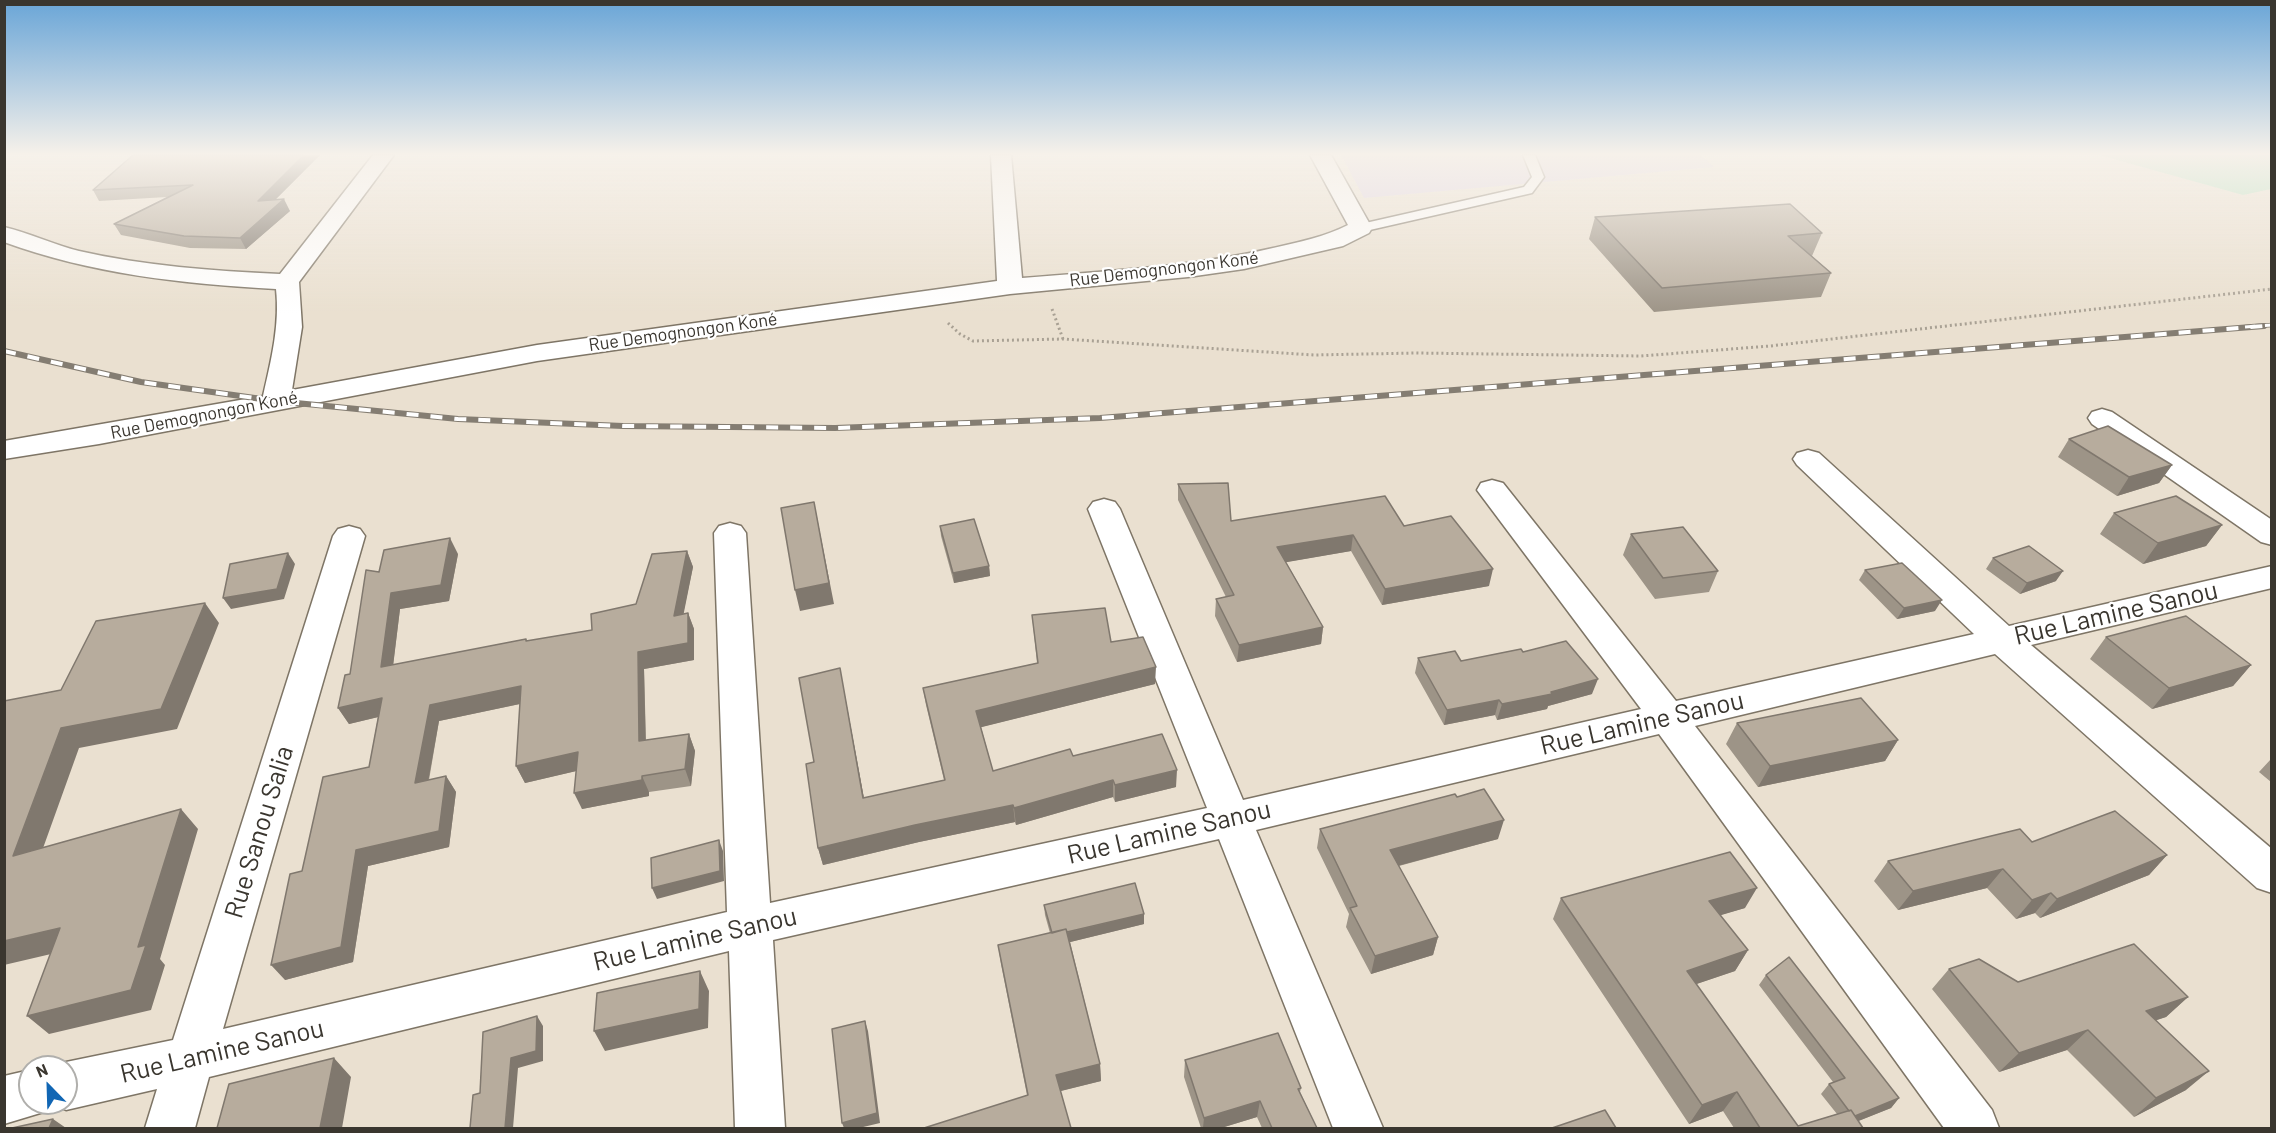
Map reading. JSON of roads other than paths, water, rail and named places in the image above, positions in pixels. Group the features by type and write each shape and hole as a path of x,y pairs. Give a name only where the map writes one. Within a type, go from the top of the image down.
{"street":[{"path":"286,282 343,208"},
{"path":"1005,208 1010,287"},
{"path":"1350,208 1361,228"},
{"name":"Rue Demognongon Koné","path":"9,456 276,401 527,354 1010,287 1188,270 1244,262 1335,241 1361,228"},
{"path":"4,234 66,255 123,268 208,278 286,282"},
{"path":"276,401 291,304 286,282"},
{"path":"2102,418 2271,536"},
{"path":"1808,459 2001,639 2271,875"},
{"path":"1492,490 1667,717 1974,1128"},
{"path":"1104,509 1358,1128"},
{"path":"730,533 760,1128"},
{"name":"Rue Sanou Salia","path":"170,1128 349,536"},
{"name":"Rue Lamine Sanou","path":"78,1083 191,1059 751,926 1232,819 2271,577"}],"lane":[{"path":"1361,228 1449,208"}],"railway":[{"path":"2245,327 2272,325"},
{"path":"4,351 141,382 276,401 458,419 623,426 835,428 1100,418 2264,326"}]}
